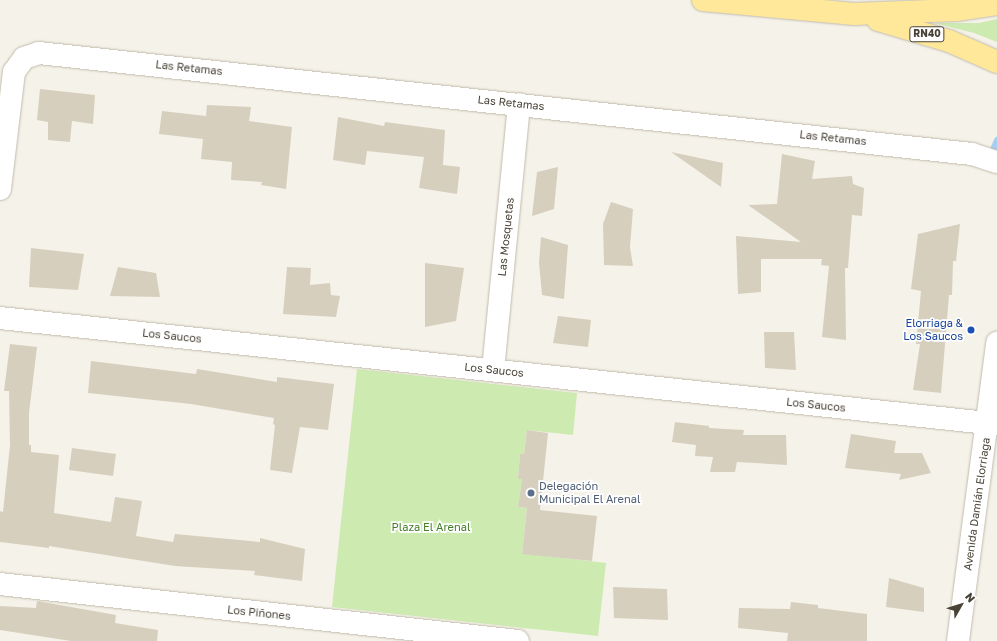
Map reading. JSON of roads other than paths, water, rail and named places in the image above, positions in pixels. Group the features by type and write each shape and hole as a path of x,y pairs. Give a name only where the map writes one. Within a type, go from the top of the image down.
{"main road":[{"name":"RN40","path":"703,0 854,14 950,10 997,4"},
{"name":"RN40","path":"854,14 949,41 997,62"}],"street":[{"name":"Las Retamas","path":"0,188 12,80 16,68 24,58 31,54 47,52 972,154 997,162"},
{"name":"Las Mosquetas","path":"492,370 519,104"},
{"name":"Los Saucos","path":"0,318 993,424"},
{"name":"Avenida Damián Elorriaga","path":"958,641 993,424 997,343"},
{"name":"Los Piñones","path":"0,584 496,640 518,641"}],"waterway":[{"path":"989,158 997,140"}],"place":[{"name":"Elorriaga & Los Saucos","path":"971,330"},
{"name":"Delegación Municipal El Arenal","path":"531,493"}],"park label":[{"name":"Plaza El Arenal","path":"431,527"}]}
